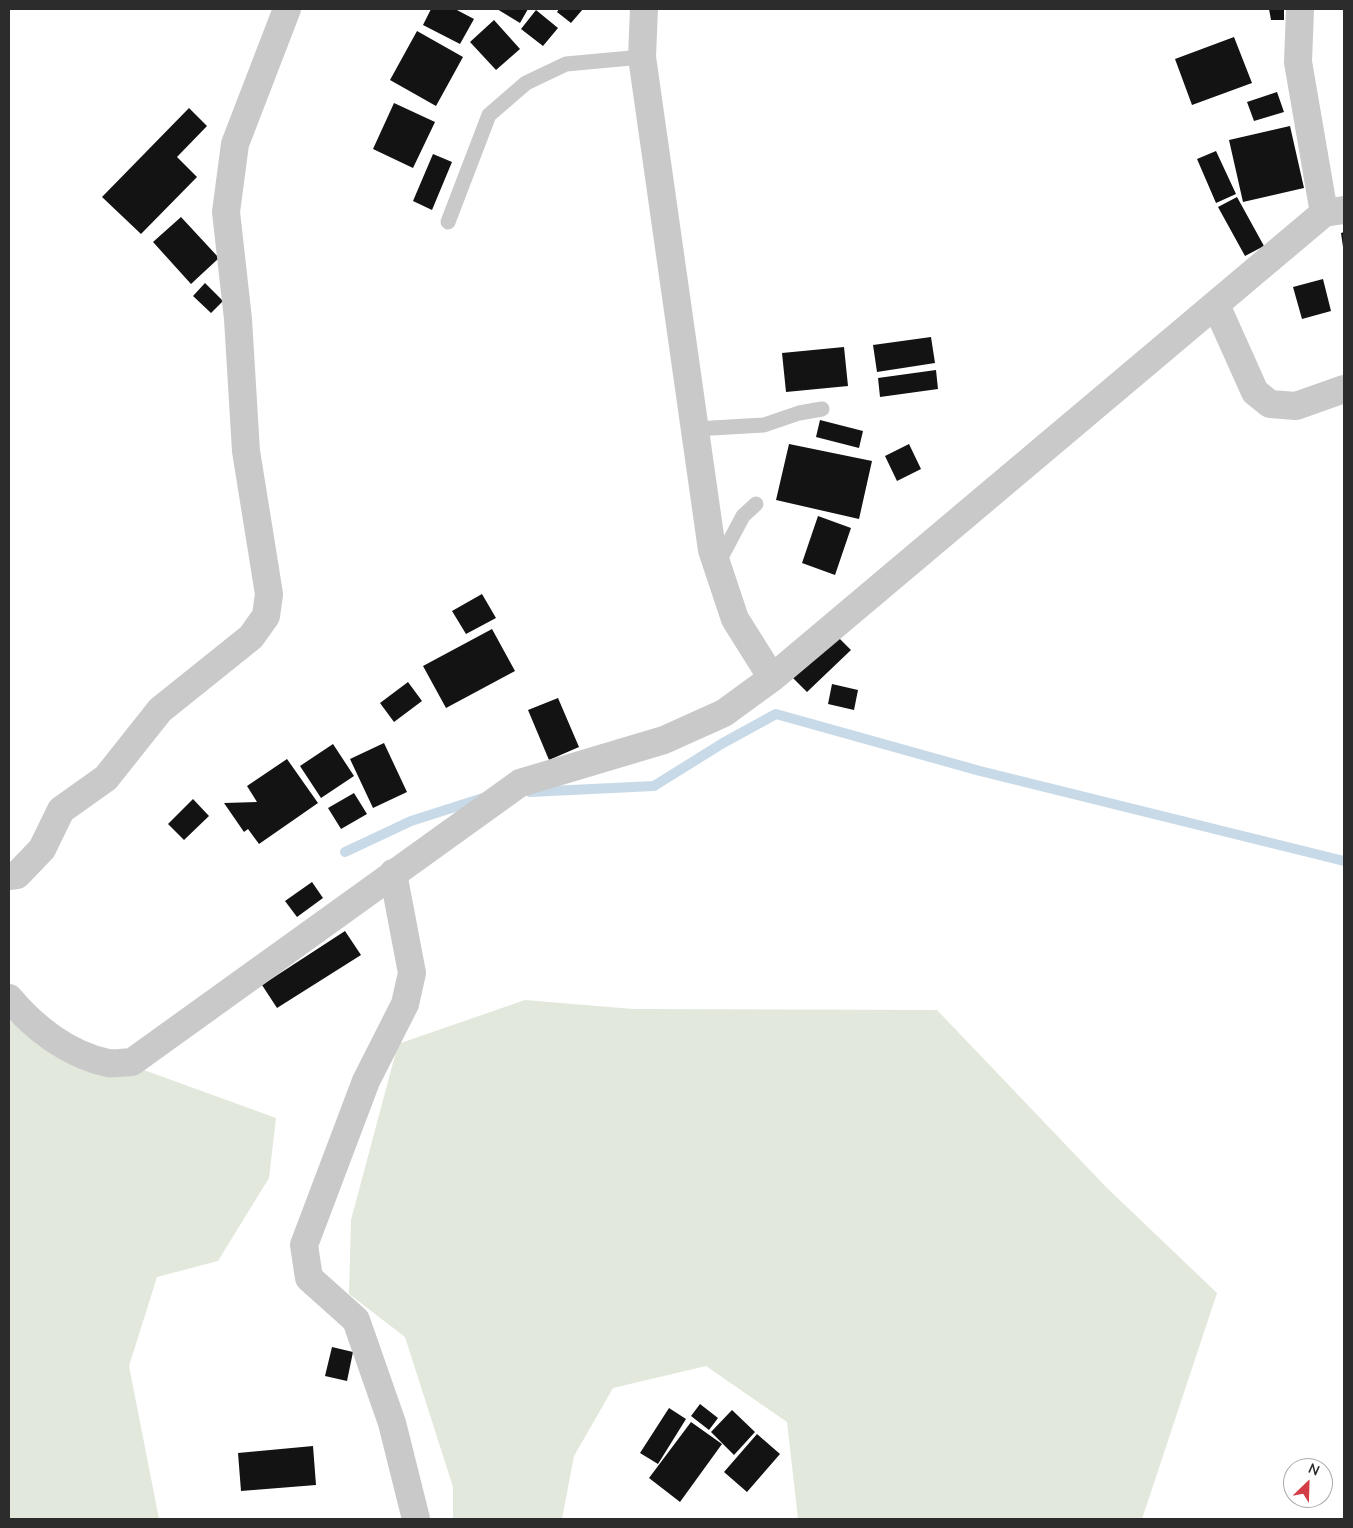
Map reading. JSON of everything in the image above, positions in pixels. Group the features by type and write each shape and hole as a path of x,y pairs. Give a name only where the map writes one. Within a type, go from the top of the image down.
{"street":[{"path":"9,876 17,875 42,849 61,810 106,778 160,710 251,637 266,616 269,594 246,451 238,319 226,212 236,144 286,9"},
{"path":"644,9 642,57 712,550 735,619 772,678"},
{"path":"9,998 44,1033 70,1049 110,1064 132,1062 520,783 664,740 724,713 772,678 1216,306 1334,211 1298,62 1300,9"},
{"path":"1216,306 1255,392 1270,404 1296,406 1344,389"},
{"path":"393,873 412,973 405,1004 366,1081 304,1245 309,1278 356,1320 392,1422 416,1519"}],"lane":[{"path":"448,222 488,115 526,83 566,64 642,57"},
{"path":"695,429 764,425 799,413 822,409"},
{"path":"717,565 742,516 756,504"}],"shaded area":[{"path":"525,1000 633,1009 937,1010 1107,1188 1217,1293 1142,1519 798,1519 787,1422 706,1366 613,1388 574,1456 562,1519 453,1519 453,1487 405,1337 349,1294 351,1220 398,1044"},
{"path":"9,1021 276,1118 269,1178 218,1261 157,1277 129,1366 159,1519 9,1519"}],"building":[{"path":"431,9 455,9 474,19 460,44 423,25"},
{"path":"497,9 528,9 520,23"},
{"path":"559,9 583,9 571,23 557,12"},
{"path":"1269,9 1284,9 1284,20 1271,20"},
{"path":"536,10 558,28 543,46 521,29"},
{"path":"494,20 520,49 496,70 470,42"},
{"path":"417,31 463,57 436,106 390,80"},
{"path":"1234,37 1252,83 1192,105 1175,59"},
{"path":"1277,92 1284,112 1254,121 1247,102"},
{"path":"394,103 435,122 413,168 373,149"},
{"path":"189,108 207,126 177,157 197,177 141,234 102,197"},
{"path":"1290,126 1304,188 1243,202 1229,140"},
{"path":"1216,151 1236,194 1216,203 1197,159"},
{"path":"433,154 452,162 432,210 413,201"},
{"path":"1237,197 1264,246 1245,256 1218,207"},
{"path":"181,217 219,258 191,284 153,242"},
{"path":"1344,232 1344,247 1343,247 1341,233"},
{"path":"1323,279 1331,311 1302,319 1293,287"},
{"path":"205,283 223,301 211,313 193,296"},
{"path":"931,337 935,363 877,372 873,345"},
{"path":"844,347 848,386 786,392 782,353"},
{"path":"936,370 938,389 880,397 878,378"},
{"path":"820,420 863,431 859,448 816,437"},
{"path":"789,444 872,461 859,519 776,500"},
{"path":"909,444 921,469 897,481 885,456"},
{"path":"818,516 851,528 835,575 802,563"},
{"path":"482,594 496,618 466,634 452,611"},
{"path":"492,629 515,671 446,708 423,666"},
{"path":"837,636 851,650 807,692 793,678"},
{"path":"408,682 422,701 394,722 380,703"},
{"path":"832,684 858,690 854,710 828,704"},
{"path":"558,698 579,747 549,760 528,710"},
{"path":"384,743 407,792 373,808 350,759"},
{"path":"333,744 354,776 321,798 300,766"},
{"path":"287,759 318,803 259,844 248,829 244,832 224,803 257,802 247,786"},
{"path":"354,793 367,814 341,829 328,808"},
{"path":"193,799 209,816 184,840 168,824"},
{"path":"312,882 323,898 297,917 285,901"},
{"path":"345,931 361,955 277,1008 262,985"},
{"path":"332,1347 353,1352 347,1381 325,1376"},
{"path":"700,1404 718,1418 709,1430 691,1416"},
{"path":"669,1408 686,1419 658,1464 640,1453"},
{"path":"732,1410 755,1432 734,1455 711,1432"},
{"path":"691,1422 722,1444 680,1502 649,1478"},
{"path":"757,1434 780,1454 747,1492 724,1472"},
{"path":"313,1446 316,1485 241,1491 238,1453"}],"waterway":[{"path":"530,792 654,786 723,743 776,714 980,771 1344,861"},
{"path":"345,852 411,821 483,798"}]}
